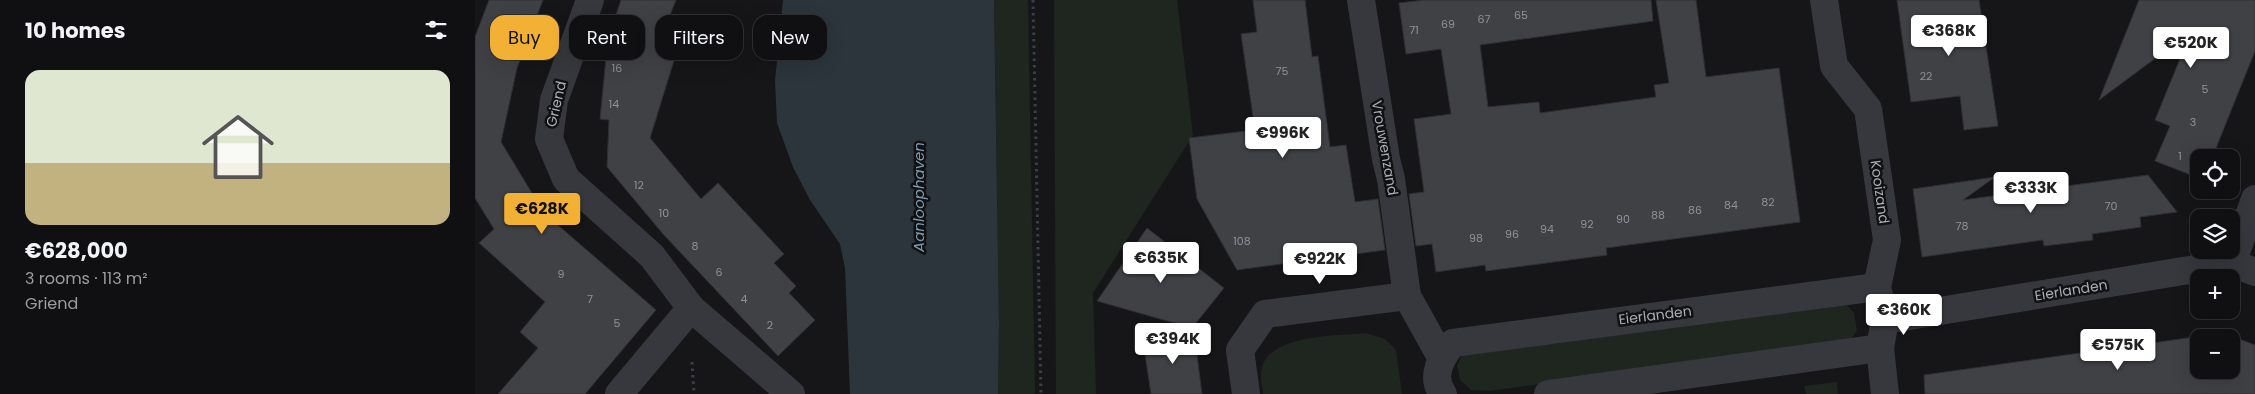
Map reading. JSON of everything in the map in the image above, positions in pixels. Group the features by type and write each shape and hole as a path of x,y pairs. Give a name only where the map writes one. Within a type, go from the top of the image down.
{"street":[{"name":"Griend","path":"590,0 554,100 549,139 566,179 651,256 691,308 791,394"},
{"name":"Vrouwenzand","path":"1361,0 1386,159 1391,179 1407,296"},
{"name":"Kooizand","path":"1824,0 1834,66 1868,109 1887,240 1877,286 1885,320 1880,348 1885,394"},
{"path":"2244,268 2255,199"},
{"name":"Eierlanden","path":"1885,320 2244,268"},
{"name":"Eierlanden","path":"1441,357 1453,343 1468,340 1877,286"},
{"path":"1246,394 1240,350 1265,314 1407,296 1441,357 1437,373 1439,389 1443,394"},
{"path":"619,394 691,308"},
{"path":"1548,394 1880,348"}],"path":[{"path":"1033,0 1041,394"},
{"path":"693,381 694,394"}],"shaded area":[{"path":"994,0 1028,0 1035,394 998,394 999,324"},
{"path":"1054,0 1177,0 1193,135 1093,293 1096,394 1056,394"},
{"path":"1845,303 1854,313 1857,331 1850,340 1839,344 1488,391 1471,390 1460,380 1457,365 1463,353"},
{"path":"1366,333 1385,339 1396,350 1402,394 1263,394 1262,367 1268,356 1278,348 1324,336"},
{"path":"1837,382 1838,394 1806,394 1804,386"}],"water":[{"name":"Aanloophaven","path":"783,0 994,0 999,324 998,394 850,394 845,268 840,244 810,200 793,167 777,123 775,81 777,60 827,60 827,15 782,15"}],"building":[{"path":"489,0 543,0 537,15 490,15 490,60 520,60 501,142 544,213 656,310 585,394 498,394 538,348 520,332 545,302 479,243 494,229 475,198 475,37"},
{"path":"621,0 676,0 670,15 655,15 655,60 674,60 650,138 701,199 718,183 784,254 774,263 796,286 789,293 815,320 778,356 663,234 607,167 609,120 600,119 606,60 645,60 645,15 616,15"},
{"path":"1253,0 1305,0 1312,57 1318,56 1330,147 1346,145 1355,202 1378,199 1385,250 1237,270 1197,199 1189,138 1255,130 1241,34 1257,32"},
{"path":"1424,0 1651,0 1653,21 1480,45 1488,107 1539,102 1540,113 1656,97 1654,85 1669,83 1656,0 1696,0 1706,77 1779,68 1800,222 1606,248 1607,255 1486,271 1485,265 1436,272 1432,244 1416,246 1409,194 1424,192 1414,119 1451,114 1441,49 1406,54 1399,3"},
{"path":"1897,0 1979,0 1998,126 1964,130 1960,96 1911,102"},
{"path":"2139,0 2255,0 2255,51 2216,149 2190,149 2190,175 2155,161 2170,126 2155,120 2191,32 2099,100"},
{"path":"2148,175 2177,212 2140,217 2141,227 2092,234 2093,240 2044,246 2043,240 1922,257 1913,189 1995,177 1963,200"},
{"path":"1147,228 1224,288 1192,328 1097,301"},
{"path":"1194,332 1202,394 1151,394 1143,341"},
{"path":"2190,338 2190,379 2240,379 2240,339 2255,345 2255,394 1925,394 1924,375"}]}
